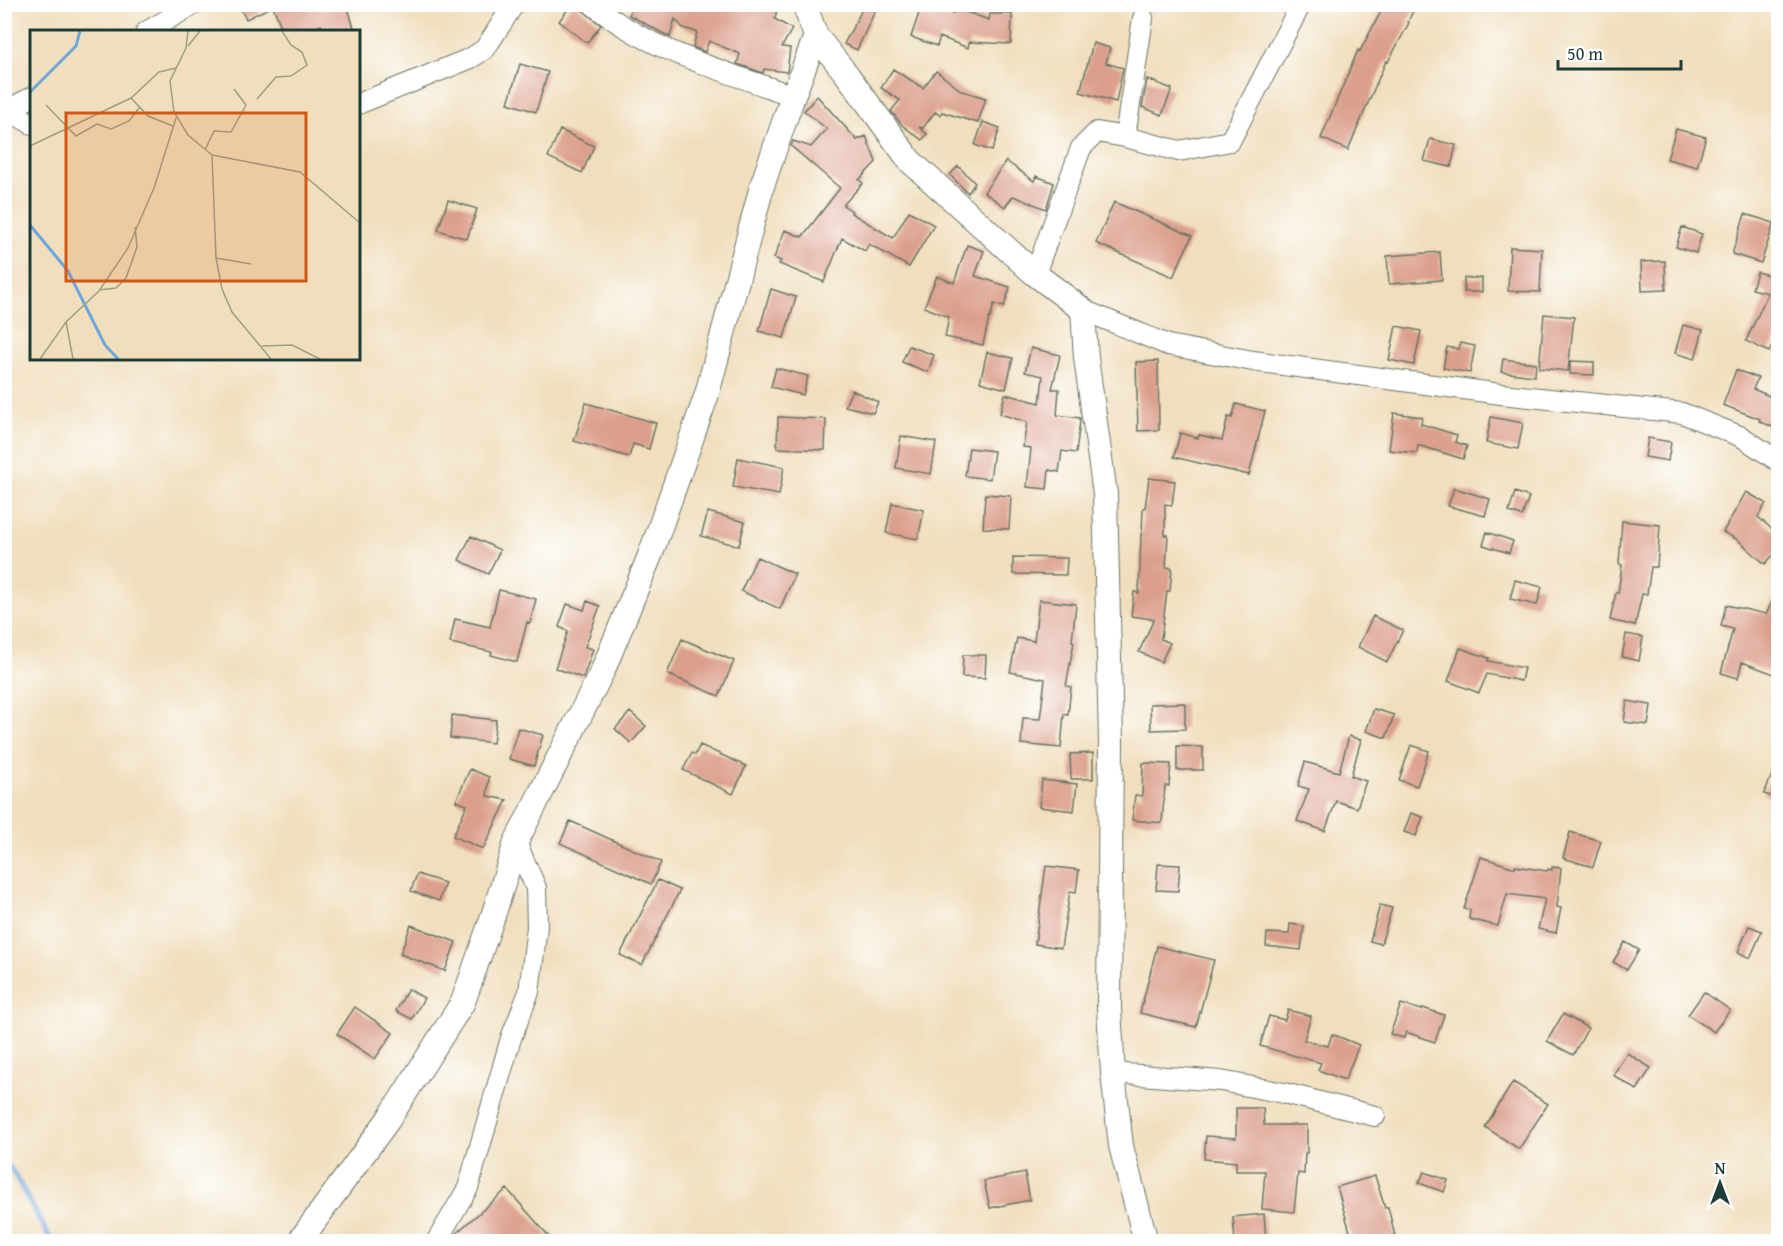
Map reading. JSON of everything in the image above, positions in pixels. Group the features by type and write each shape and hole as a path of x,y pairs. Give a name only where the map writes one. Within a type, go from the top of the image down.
{"street":[{"path":"149,30 194,4"},
{"path":"360,103 471,58 485,49 514,4"},
{"path":"592,4 612,20 666,49 793,96"},
{"path":"804,4 816,36 910,161 1035,274 1083,310 1168,345 1253,361 1501,393 1682,413 1742,437 1779,461"},
{"path":"1035,274 1082,148 1097,132 1179,151 1230,141 1301,4"},
{"path":"1125,137 1143,18"},
{"path":"298,1242 388,1120 463,1002 516,842 603,670 651,553 707,394 762,186 816,36"},
{"path":"6,111 30,98"},
{"path":"6,111 30,123"},
{"path":"1083,310 1086,358 1105,494 1111,741 1109,1009 1113,1073 1121,1146 1146,1242"},
{"path":"436,1242 468,1188 511,1038 529,992 537,927 536,888 516,842"},
{"path":"1113,1073 1221,1081 1284,1093 1375,1116"}],"building":[{"path":"238,4 347,4 354,30 322,30 321,25 310,30 282,30 273,6 246,19"},
{"path":"572,4 601,25 587,43 559,21"},
{"path":"634,4 778,4 775,19 792,29 782,47 790,48 787,72 764,69 763,73 737,64 740,54 709,41 705,52 693,47 697,32 683,28 675,19 670,37 629,15"},
{"path":"865,4 878,4 857,50 844,44"},
{"path":"922,4 929,4 953,13 955,8 989,20 990,14 1012,14 1011,44 969,42 968,48 940,37 937,46 911,37"},
{"path":"1385,4 1416,4 1409,23 1388,62 1386,61 1348,150 1321,138 1358,50 1360,51"},
{"path":"1093,43 1110,48 1106,63 1123,68 1116,102 1080,92"},
{"path":"520,64 548,72 536,112 508,103"},
{"path":"893,69 923,88 936,71 962,91 986,98 978,123 935,112 923,128 919,127 927,134 922,140 902,125 891,111 900,100 881,88"},
{"path":"1147,79 1172,89 1162,115 1142,107"},
{"path":"817,96 857,140 866,136 876,162 859,180 863,183 843,205 852,211 851,213 893,238 909,211 934,225 909,267 869,244 865,251 842,238 824,282 779,264 781,261 774,258 785,230 802,237 840,188 791,146 793,141 811,147 827,129 804,111"},
{"path":"983,122 1000,128 992,151 975,145"},
{"path":"1676,129 1706,137 1697,167 1667,159"},
{"path":"560,130 594,146 582,173 548,157"},
{"path":"1430,139 1456,145 1451,167 1424,161"},
{"path":"1006,161 1034,181 1036,176 1054,183 1046,209 1013,196 1005,207 984,192"},
{"path":"958,166 975,183 968,193 950,175"},
{"path":"448,200 477,209 467,239 438,230"},
{"path":"1114,202 1192,236 1173,277 1096,243"},
{"path":"1745,214 1774,223 1761,263 1732,254"},
{"path":"1682,227 1702,234 1696,253 1676,247"},
{"path":"967,245 984,251 975,276 1010,287 1004,307 994,304 983,345 945,337 949,317 924,307 937,276 954,283"},
{"path":"1510,247 1542,249 1540,292 1508,291"},
{"path":"1440,252 1442,280 1389,284 1387,256"},
{"path":"1665,261 1666,290 1642,291 1641,262"},
{"path":"1779,270 1779,332 1769,352 1746,341 1768,293 1752,289 1757,272 1775,277"},
{"path":"1464,278 1482,278 1482,292 1464,292"},
{"path":"771,289 796,297 784,338 759,331"},
{"path":"1544,314 1574,317 1568,371 1539,368"},
{"path":"1683,325 1703,330 1695,359 1675,353"},
{"path":"1396,326 1421,331 1414,365 1389,360"},
{"path":"1460,343 1475,346 1470,373 1443,368 1447,347 1458,349"},
{"path":"909,346 934,355 928,372 902,362"},
{"path":"1031,348 1060,355 1052,389 1059,389 1057,415 1080,418 1076,453 1062,451 1059,472 1049,470 1047,489 1027,487 1031,448 1023,447 1027,422 1000,414 1005,394 1040,403 1043,376 1025,372"},
{"path":"987,352 1013,358 1006,389 980,382"},
{"path":"1503,359 1536,363 1535,376 1501,372"},
{"path":"1158,361 1159,430 1138,431 1136,362"},
{"path":"1570,361 1594,362 1594,375 1570,374"},
{"path":"776,368 808,376 803,395 771,387"},
{"path":"1736,370 1758,378 1753,389 1779,400 1779,430 1759,421 1760,419 1723,405"},
{"path":"852,390 878,402 873,413 845,406"},
{"path":"586,403 656,423 649,449 633,444 629,457 574,441"},
{"path":"1236,404 1265,411 1249,475 1174,457 1180,433 1198,438 1199,435 1222,440 1228,417 1232,418"},
{"path":"1394,413 1422,417 1421,424 1457,435 1455,442 1467,446 1463,459 1418,445 1417,453 1389,450"},
{"path":"778,417 826,419 825,450 777,448"},
{"path":"1491,417 1523,423 1518,449 1486,443"},
{"path":"901,436 936,442 931,474 896,468"},
{"path":"1648,438 1671,442 1668,461 1645,457"},
{"path":"969,448 994,451 990,479 965,476"},
{"path":"738,458 784,467 779,495 733,487"},
{"path":"1149,478 1175,481 1172,505 1165,504 1165,535 1168,535 1166,567 1172,568 1161,639 1170,643 1161,662 1139,652 1154,619 1131,616 1134,592 1139,593 1143,508 1145,508"},
{"path":"1454,488 1490,499 1485,516 1448,506"},
{"path":"1515,492 1529,497 1522,516 1509,512"},
{"path":"1746,492 1766,503 1758,517 1779,535 1779,549 1765,564 1738,540 1723,532"},
{"path":"985,494 1011,496 1009,529 983,528"},
{"path":"892,503 924,510 918,539 886,533"},
{"path":"708,512 745,522 739,546 701,536"},
{"path":"1622,521 1660,525 1657,567 1651,567 1647,594 1642,594 1635,626 1610,620 1616,592 1618,593 1622,565 1619,564"},
{"path":"1487,532 1513,541 1509,553 1483,545"},
{"path":"471,536 500,550 488,574 459,560"},
{"path":"757,557 795,574 780,609 741,591"},
{"path":"1013,557 1067,558 1066,575 1013,574"},
{"path":"1515,580 1542,587 1537,605 1510,599"},
{"path":"1779,589 1779,676 1742,662 1738,678 1721,673 1733,629 1721,626 1726,605 1766,614"},
{"path":"499,590 536,599 530,623 527,622 517,662 491,655 492,652 450,643 455,619 490,627"},
{"path":"1039,600 1076,604 1072,641 1074,642 1066,686 1071,687 1068,715 1064,714 1061,748 1021,744 1023,718 1040,719 1045,679 1010,672 1017,638 1034,641"},
{"path":"587,601 600,606 585,647 593,649 583,678 555,668 568,631 559,627 567,604 584,610"},
{"path":"1373,616 1403,630 1387,662 1358,647"},
{"path":"1626,634 1643,637 1639,661 1622,657"},
{"path":"682,639 734,661 719,696 667,674"},
{"path":"1460,648 1489,658 1488,661 1524,668 1521,681 1487,674 1479,693 1448,681"},
{"path":"963,655 986,655 985,678 962,677"},
{"path":"1627,701 1651,705 1648,725 1624,722"},
{"path":"1185,703 1185,729 1151,730 1150,704"},
{"path":"1374,709 1394,715 1386,738 1366,731"},
{"path":"630,712 646,726 631,743 615,729"},
{"path":"452,715 496,720 493,743 450,738"},
{"path":"518,728 543,735 534,766 509,759"},
{"path":"1349,736 1361,740 1351,776 1366,781 1357,808 1336,801 1325,831 1297,821 1309,789 1298,786 1305,762 1339,772"},
{"path":"700,745 746,766 733,794 683,770 692,753 695,755"},
{"path":"1411,745 1429,751 1417,786 1399,780"},
{"path":"1177,746 1203,747 1203,770 1177,770"},
{"path":"1093,753 1093,779 1071,779 1070,754"},
{"path":"1779,760 1779,799 1764,794"},
{"path":"1143,763 1171,764 1169,786 1165,786 1162,823 1132,820 1135,795 1142,796"},
{"path":"470,769 489,777 487,796 507,800 483,849 453,836 467,805 456,801"},
{"path":"1042,780 1077,784 1074,811 1039,807"},
{"path":"1411,813 1423,817 1416,836 1404,832"},
{"path":"570,821 661,862 651,884 560,843"},
{"path":"1570,832 1601,841 1593,867 1563,858"},
{"path":"1481,857 1515,868 1515,866 1547,871 1552,870 1552,867 1561,868 1557,907 1561,908 1556,933 1538,929 1545,899 1507,894 1498,926 1469,919 1470,910 1464,909"},
{"path":"1158,864 1180,865 1178,891 1156,890"},
{"path":"1046,866 1079,870 1076,892 1070,891 1061,948 1035,944"},
{"path":"417,874 445,883 439,901 411,891"},
{"path":"658,880 680,890 642,965 620,955"},
{"path":"1380,905 1392,908 1381,944 1370,941"},
{"path":"1290,924 1304,926 1301,950 1266,946 1267,933 1289,934"},
{"path":"411,925 456,942 445,971 400,954"},
{"path":"1749,926 1762,931 1750,958 1738,952"},
{"path":"1625,942 1639,950 1627,970 1613,962"},
{"path":"1157,946 1214,960 1196,1027 1140,1013"},
{"path":"408,989 424,998 412,1019 396,1011"},
{"path":"1704,992 1730,1010 1714,1032 1688,1015"},
{"path":"1401,1004 1444,1015 1435,1042 1406,1032 1404,1038 1390,1034"},
{"path":"355,1007 393,1033 375,1059 337,1034"},
{"path":"1288,1010 1311,1016 1304,1040 1328,1046 1332,1034 1359,1045 1345,1080 1318,1070 1321,1063 1260,1046 1269,1016 1285,1020"},
{"path":"1563,1014 1588,1028 1573,1055 1547,1041"},
{"path":"1627,1053 1651,1068 1637,1090 1613,1075"},
{"path":"1513,1082 1548,1104 1519,1149 1485,1127"},
{"path":"1236,1108 1263,1108 1264,1125 1307,1125 1304,1174 1298,1173 1294,1212 1262,1209 1265,1171 1236,1171 1236,1162 1204,1159 1206,1136 1236,1138"},
{"path":"1424,1172 1448,1180 1444,1192 1419,1183"},
{"path":"1025,1173 1030,1200 990,1208 984,1181"},
{"path":"1375,1176 1385,1208 1388,1207 1395,1236 1369,1242 1353,1242 1337,1187"},
{"path":"507,1189 554,1242 450,1242 454,1235"},
{"path":"1264,1214 1266,1240 1235,1242 1233,1217"}],"waterway":[{"path":"4,1161 12,1170 52,1242"}]}
